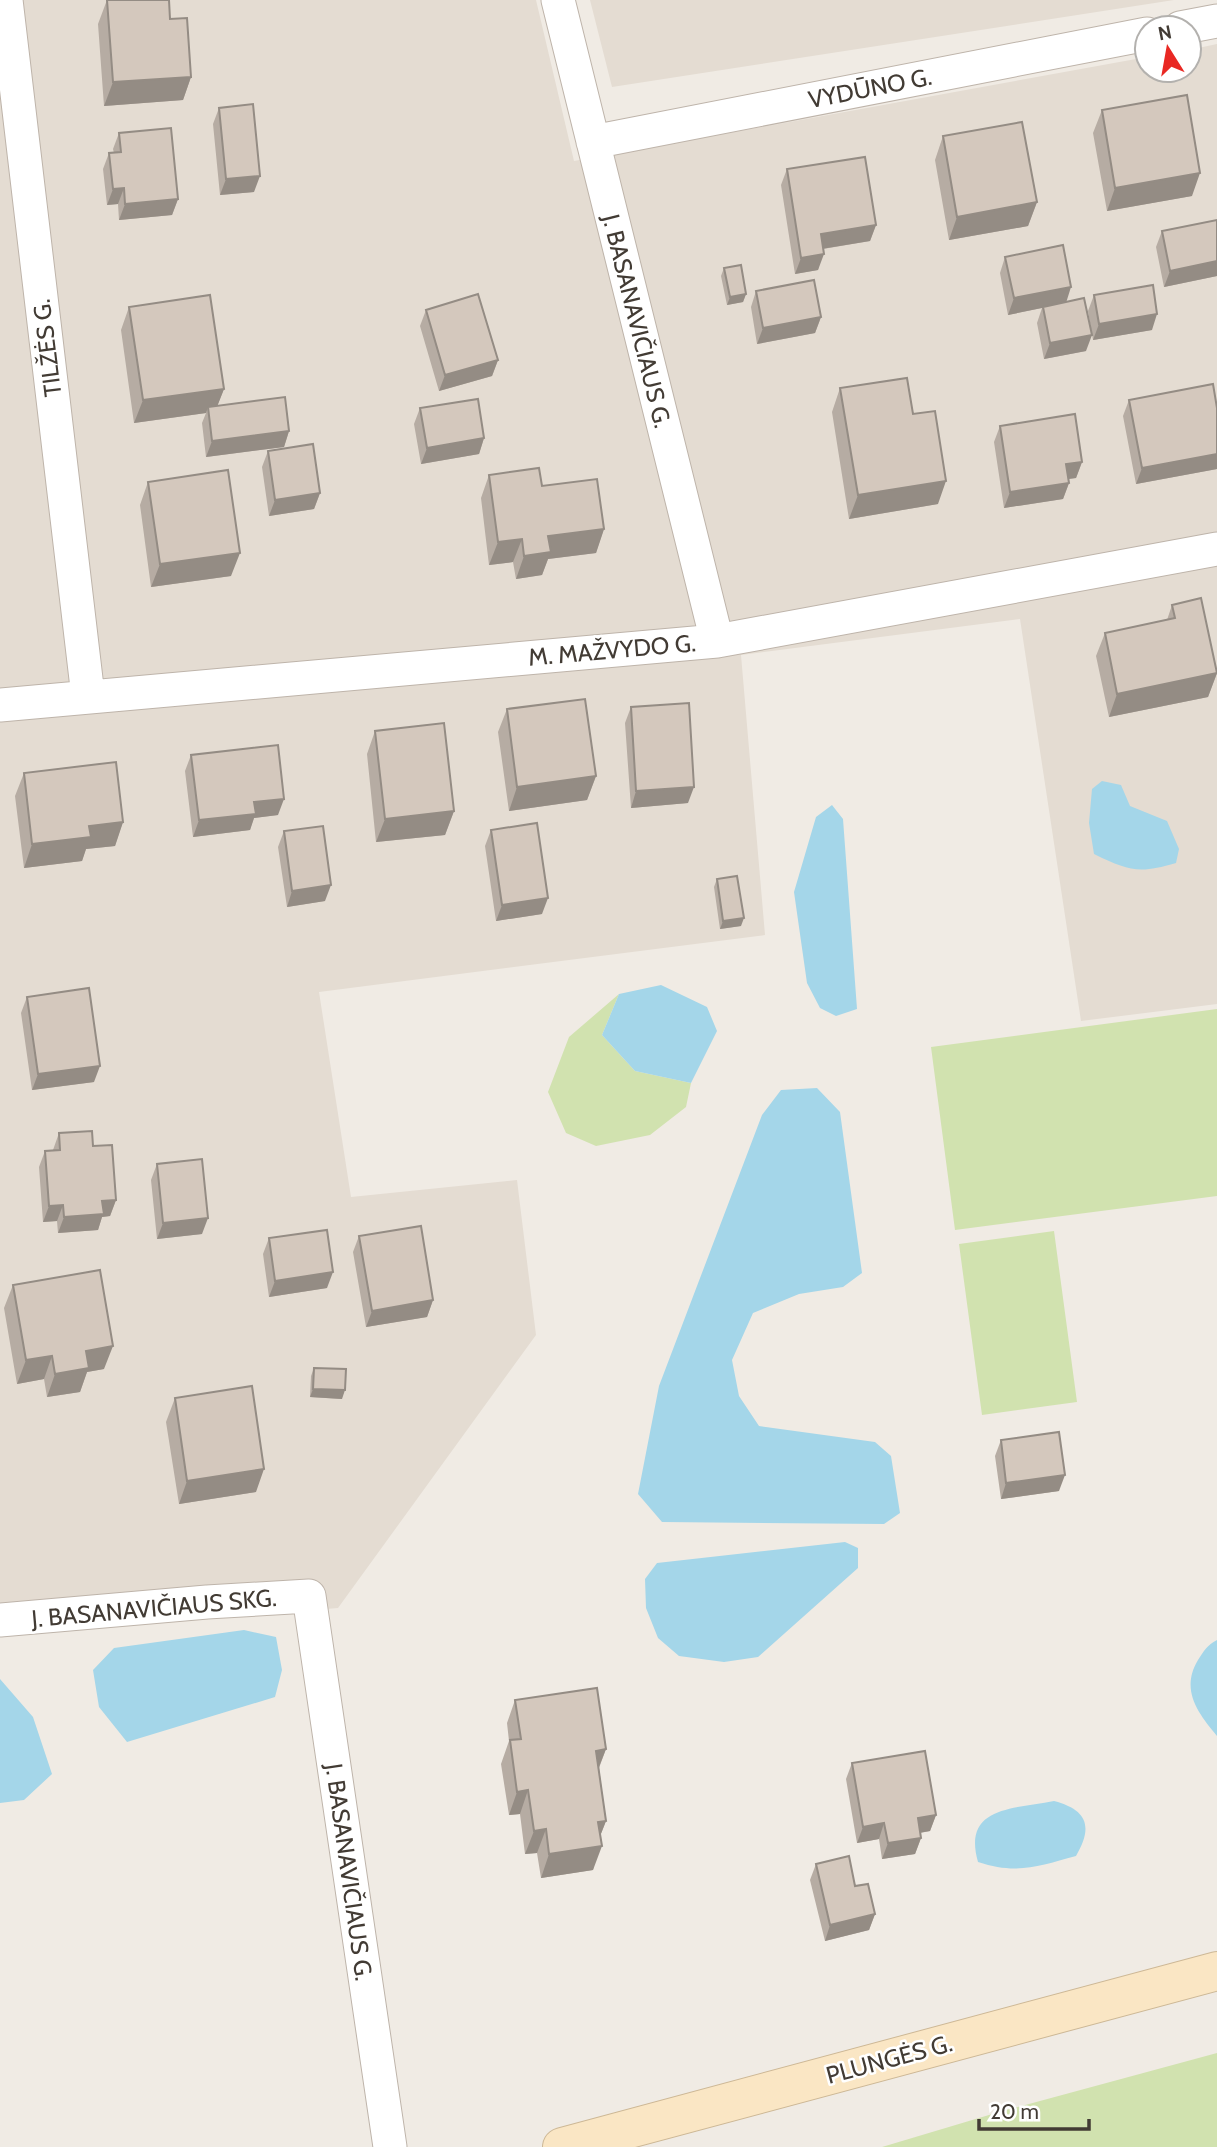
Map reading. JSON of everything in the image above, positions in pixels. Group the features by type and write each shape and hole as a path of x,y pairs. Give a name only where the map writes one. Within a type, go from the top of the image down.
{"main road":[{"name":"PLUNGĖS G.","path":"562,2147 1217,1971"}],"street":[{"name":"TILŽĖS G.","path":"6,0 88,696"},
{"name":"J. BASANAVIČIAUS G.","path":"558,0 717,641"},
{"name":"VYDŪNO G.","path":"593,142 1133,37"},
{"name":"M. MAŽVYDO G.","path":"0,705 717,641 1217,549"},
{"name":"J. BASANAVIČIAUS G.","path":"309,1596 390,2147"},
{"name":"J. BASANAVIČIAUS SKG.","path":"0,1620 309,1596"}],"shaded area":[{"path":"0,0 536,0 574,161 1133,60 1133,84 1203,84 1203,47 1217,44 1217,1004 1081,1021 1020,619 741,655 765,935 319,992 351,1197 517,1180 536,1335 338,1608 0,1636"},
{"path":"590,0 1174,0 612,87"}],"green space":[{"path":"619,994 602,1035 635,1071 691,1083 686,1107 650,1135 596,1146 566,1133 548,1092 569,1037"},
{"path":"1217,1009 1217,1196 955,1230 931,1047"},
{"path":"1054,1231 1077,1402 982,1415 959,1244"},
{"path":"1217,2053 1217,2147 882,2147 999,2112"}],"water":[{"path":"1102,781 1121,785 1130,806 1167,821 1179,849 1176,863 1152,869 1134,869 1094,854 1089,823 1092,789"},
{"path":"832,805 843,819 857,1009 836,1016 820,1008 807,983 794,892 816,817"},
{"path":"661,985 707,1007 717,1031 691,1083 635,1071 602,1035 619,994"},
{"path":"817,1088 840,1112 862,1273 843,1287 799,1294 753,1313 732,1360 739,1396 759,1426 875,1442 891,1456 900,1513 884,1524 662,1522 638,1494 659,1386 762,1115 781,1090"},
{"path":"845,1542 858,1548 858,1568 758,1657 724,1662 679,1656 658,1638 646,1608 645,1579 657,1563"},
{"path":"244,1630 276,1637 282,1670 275,1697 127,1742 99,1707 93,1670 114,1648"},
{"path":"1217,1640 1217,1736 1198,1710 1191,1691 1191,1681 1198,1660 1208,1646"},
{"path":"0,1679 33,1717 52,1774 24,1800 0,1803"},
{"path":"1054,1801 1074,1809 1084,1821 1085,1836 1076,1856 1028,1868 1005,1868 978,1862 975,1844 978,1830 984,1820 1008,1809"}],"building":[{"path":"107,0 169,0 170,19 187,18 191,77 113,82"},
{"path":"1187,95 1200,173 1115,188 1102,110"},
{"path":"253,104 260,176 226,179 219,108"},
{"path":"1022,122 1037,202 957,217 943,136"},
{"path":"171,128 178,199 125,204 124,188 113,189 109,153 121,152 119,133"},
{"path":"865,157 876,225 821,234 824,254 801,258 787,169"},
{"path":"1217,220 1217,261 1170,271 1162,231"},
{"path":"1063,245 1071,287 1014,298 1005,257"},
{"path":"741,265 746,294 730,297 724,268"},
{"path":"814,280 821,317 763,328 756,291"},
{"path":"1153,285 1157,314 1099,324 1094,295"},
{"path":"478,294 498,360 445,375 426,310"},
{"path":"210,295 224,389 143,400 129,307"},
{"path":"1084,298 1092,335 1050,343 1043,307"},
{"path":"907,378 913,414 935,411 946,481 858,495 840,388"},
{"path":"1213,384 1217,408 1217,454 1142,468 1129,400"},
{"path":"285,397 289,431 212,441 208,407"},
{"path":"478,399 484,438 427,448 420,408"},
{"path":"1075,414 1082,462 1066,464 1069,483 1010,492 1000,426"},
{"path":"313,444 320,493 275,500 268,451"},
{"path":"539,468 542,486 597,479 604,529 548,536 551,552 524,556 522,539 498,542 489,475"},
{"path":"228,470 240,553 160,564 148,482"},
{"path":"1201,598 1217,673 1117,694 1105,633 1175,618 1172,605"},
{"path":"585,699 596,776 517,787 507,709"},
{"path":"689,703 694,787 636,791 631,707"},
{"path":"444,723 454,811 385,819 375,731"},
{"path":"278,745 284,799 254,802 256,814 199,820 191,755"},
{"path":"116,762 123,822 89,826 91,837 32,844 24,773"},
{"path":"537,823 548,898 502,905 491,830"},
{"path":"323,826 331,885 292,891 284,831"},
{"path":"737,876 744,918 723,921 717,879"},
{"path":"89,988 100,1066 38,1074 27,997"},
{"path":"92,1131 93,1146 112,1145 116,1200 102,1201 104,1214 64,1217 63,1205 49,1206 45,1151 60,1150 59,1133"},
{"path":"202,1159 208,1218 163,1223 157,1164"},
{"path":"421,1226 433,1300 372,1311 359,1236"},
{"path":"327,1230 333,1272 275,1281 269,1238"},
{"path":"100,1270 113,1346 86,1351 89,1368 55,1374 52,1356 26,1360 13,1285"},
{"path":"314,1368 346,1369 345,1390 313,1389"},
{"path":"252,1386 264,1469 187,1481 175,1398"},
{"path":"1059,1432 1065,1475 1006,1483 1001,1440"},
{"path":"597,1688 606,1749 596,1751 606,1821 598,1822 602,1846 549,1854 546,1829 534,1831 528,1790 517,1792 510,1740 521,1739 515,1700"},
{"path":"925,1751 936,1815 918,1818 921,1838 888,1843 884,1823 863,1827 852,1763"},
{"path":"849,1856 855,1886 868,1884 875,1914 830,1925 816,1864"}]}
